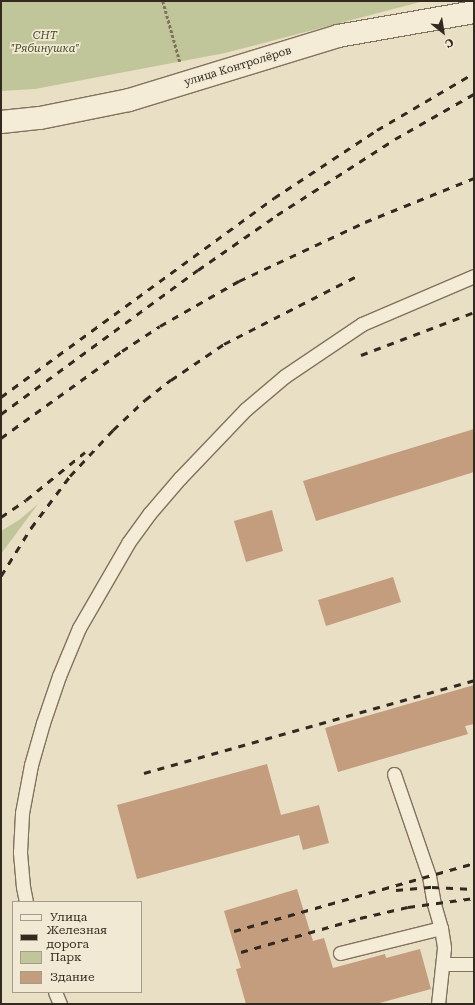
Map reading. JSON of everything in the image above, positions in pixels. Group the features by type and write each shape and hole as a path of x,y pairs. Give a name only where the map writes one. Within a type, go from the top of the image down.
{"street":[{"name":"улица Контролёров","path":"1,122 40,118 81,111 129,100 186,84 338,36 474,12"}],"lane":[{"path":"26,901 20,852 22,813 31,765 59,676 79,628 128,543 149,514 180,478 246,409 285,376 362,324 474,276"},
{"path":"394,774 429,876 434,904 441,928 444,948 438,1004"},
{"path":"340,953 441,928"},
{"path":"443,964 474,964"},
{"path":"55,993 60,1004"}],"path":[{"path":"163,1 186,84"}],"green space":[{"name":"СНТ \"Рябинушка\"","path":"1,1 424,1 225,53 35,89 1,91"},
{"path":"38,504 1,554 1,531 19,520"}],"building":[{"path":"474,429 474,472 316,521 303,481"},
{"path":"272,510 283,551 246,562 234,521"},
{"path":"393,577 401,602 326,626 318,600"},
{"path":"474,685 474,724 465,726 468,734 338,772 325,728"},
{"path":"267,764 281,815 319,805 329,843 303,850 299,835 137,879 117,805"},
{"path":"297,889 313,941 324,938 333,968 385,954 386,958 420,949 431,989 376,1004 246,1004 236,969 241,968 224,911"}],"railway":[{"path":"1,397 274,198 377,130 474,73"},
{"path":"1,414 198,270 277,215 395,139 474,94"},
{"path":"1,438 122,351 160,326 239,281 365,222 474,178"},
{"path":"1,576 31,528 70,476 113,430 145,400 171,380 224,344 357,276"},
{"path":"361,355 474,312"},
{"path":"1,517 26,500 85,452"},
{"path":"144,773 474,680"},
{"path":"234,931 474,863"},
{"path":"396,890 432,887 474,889"},
{"path":"241,952 360,918 408,907 474,898"}]}
